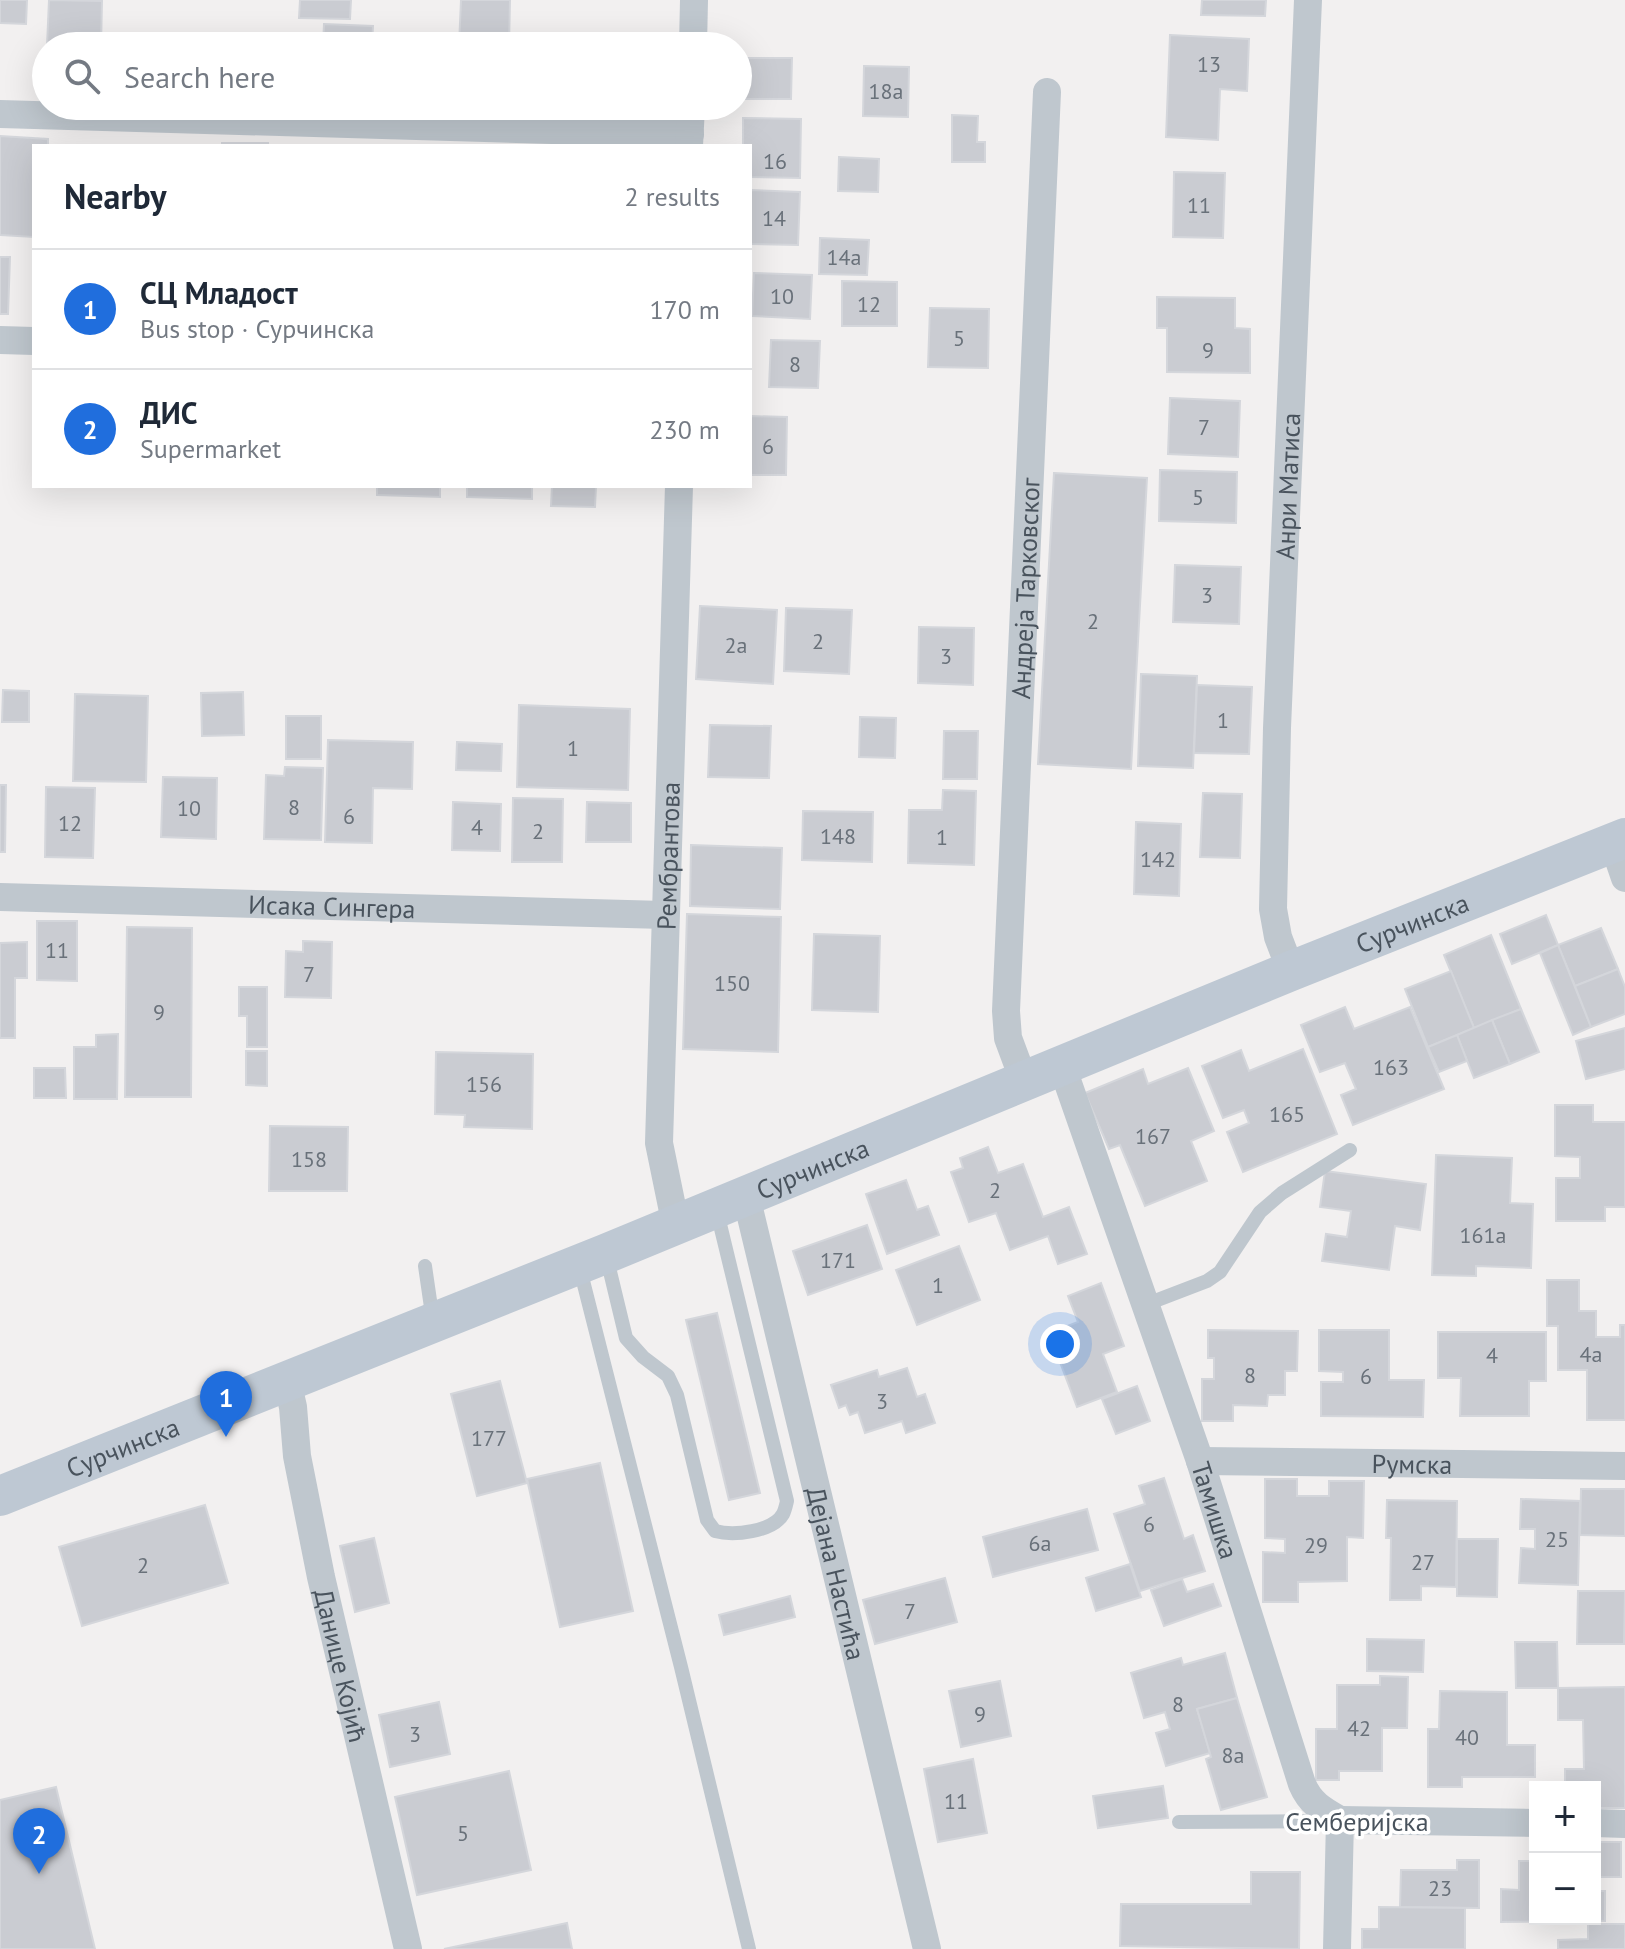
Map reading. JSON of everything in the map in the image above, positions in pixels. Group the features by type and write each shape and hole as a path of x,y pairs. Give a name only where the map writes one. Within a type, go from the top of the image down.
{"main road":[{"name":"Сурчинска","path":"0,1496 676,1226 1291,971 1621,853"}],"street":[{"path":"693,32 694,0"},
{"name":"Анри Матиса","path":"1291,971 1278,937 1273,894 1277,728 1308,0"},
{"name":"Андреја Тарковског","path":"1024,1081 1008,1038 1006,1011 1047,92"},
{"path":"0,114 32,115"},
{"path":"159,120 690,140 691,120"},
{"path":"0,340 32,341"},
{"name":"Рембрантова","path":"676,1226 659,1143 679,488"},
{"name":"Исака Сингера","path":"0,897 664,915"},
{"name":"Тамишка","path":"1062,1066 1200,1461 1302,1784 1316,1807 1340,1820"},
{"name":"Дејана Настића","path":"731,1202 927,1949"},
{"name":"Данице Којић","path":"287,1381 293,1407 297,1456 321,1577 408,1949"},
{"name":"Румска","path":"1200,1461 1625,1466"},
{"path":"1337,1949 1340,1820"},
{"name":"Семберијска","path":"1340,1820 1529,1823"},
{"path":"1601,1823 1625,1824"}],"lane":[{"path":"1147,1304 1207,1281 1220,1272 1260,1212 1282,1193 1350,1150"},
{"path":"592,1260 626,1338 643,1357 668,1376 677,1395 707,1520 715,1531 732,1536 773,1524 783,1515 787,1501 731,1202"},
{"path":"592,1260 681,1667 749,1949"},
{"path":"425,1266 433,1323"},
{"name":"Семберијска","path":"1179,1822 1340,1820"}],"building":[{"path":"0,0 27,0 26,24 0,23"},
{"path":"49,0 102,1 101,32 48,32"},
{"path":"300,0 351,0 350,19 299,18"},
{"path":"461,0 510,0 509,32 460,32"},
{"path":"1202,0 1266,0 1265,16 1201,15"},
{"path":"324,24 373,26 373,32 324,32"},
{"path":"1170,35 1249,39 1247,91 1220,89 1218,140 1166,137"},
{"path":"752,58 792,58 791,99 752,99"},
{"path":"864,66 909,67 908,117 863,116"},
{"path":"952,115 978,116 977,142 985,142 985,162 952,162"},
{"path":"801,119 800,178 752,177 752,144 743,144 743,120"},
{"path":"0,136 48,139 48,144 32,144 32,237 0,235"},
{"path":"222,143 268,143 268,144"},
{"path":"839,157 879,159 878,192 838,191"},
{"path":"1174,172 1225,173 1223,238 1173,237"},
{"path":"752,190 800,192 798,245 752,244"},
{"path":"820,238 869,240 867,275 819,274"},
{"path":"0,257 10,257 8,314 0,314"},
{"path":"754,273 812,275 810,319 752,316"},
{"path":"842,281 897,282 897,326 842,326"},
{"path":"1157,297 1235,298 1235,328 1250,329 1250,373 1167,372 1167,328 1157,328"},
{"path":"930,308 989,309 988,368 928,367"},
{"path":"771,340 820,341 818,388 769,387"},
{"path":"1170,398 1240,401 1238,457 1168,454"},
{"path":"752,416 787,417 786,475 752,475"},
{"path":"1160,470 1237,472 1236,523 1159,521"},
{"path":"1054,473 1147,478 1131,769 1038,764"},
{"path":"377,488 440,488 440,497 377,495"},
{"path":"467,488 532,488 532,499 467,497"},
{"path":"552,488 596,488 595,507 551,506"},
{"path":"1175,565 1241,567 1239,624 1173,622"},
{"path":"700,606 777,610 773,684 696,679"},
{"path":"786,608 852,610 849,674 784,671"},
{"path":"919,627 974,628 973,685 918,683"},
{"path":"1141,674 1197,676 1193,768 1138,766"},
{"path":"1197,685 1252,687 1249,754 1194,753"},
{"path":"3,690 29,691 29,722 2,722"},
{"path":"243,692 244,735 202,736 201,693"},
{"path":"75,694 148,696 146,782 73,781"},
{"path":"519,705 630,709 628,790 517,787"},
{"path":"286,716 321,716 321,759 286,759"},
{"path":"860,717 896,718 895,758 859,757"},
{"path":"710,725 771,726 769,778 708,777"},
{"path":"944,731 978,731 977,779 943,779"},
{"path":"328,740 413,742 412,789 373,788 372,843 325,842"},
{"path":"457,742 502,744 501,771 456,770"},
{"path":"285,767 323,768 321,840 264,839 266,775 284,776"},
{"path":"163,777 217,778 216,839 161,837"},
{"path":"0,785 6,785 5,852 0,852"},
{"path":"46,787 95,788 93,858 45,857"},
{"path":"943,790 976,791 974,865 908,863 909,810 942,810"},
{"path":"1203,793 1242,794 1240,858 1200,857"},
{"path":"513,798 563,799 562,862 512,862"},
{"path":"453,802 501,804 500,851 452,850"},
{"path":"587,802 631,803 631,842 586,842"},
{"path":"803,811 873,812 872,862 802,860"},
{"path":"1136,822 1181,824 1179,896 1134,894"},
{"path":"691,845 782,848 780,909 690,906"},
{"path":"687,914 781,917 778,1052 683,1049"},
{"path":"1546,915 1558,945 1512,964 1500,934"},
{"path":"37,921 77,921 77,981 37,980"},
{"path":"127,927 192,928 191,1097 125,1097"},
{"path":"1601,928 1618,969 1575,986 1558,945"},
{"path":"814,934 880,936 878,1012 812,1010"},
{"path":"1491,935 1521,1009 1474,1028 1444,955"},
{"path":"303,941 332,942 331,998 285,997 286,951 303,952"},
{"path":"27,942 27,978 15,978 15,1038 0,1038 0,943"},
{"path":"1558,945 1591,1027 1573,1035 1540,953"},
{"path":"1618,969 1625,987 1625,1014 1591,1027 1575,986"},
{"path":"1451,971 1474,1028 1428,1047 1405,989"},
{"path":"239,987 267,987 267,1047 247,1047 247,1016 239,1016"},
{"path":"1345,1007 1354,1029 1410,1007 1444,1089 1353,1125 1341,1095 1356,1089 1345,1063 1320,1072 1301,1025"},
{"path":"1521,1009 1539,1052 1510,1064 1492,1020"},
{"path":"1492,1020 1510,1064 1474,1078 1457,1035"},
{"path":"1625,1028 1625,1069 1586,1079 1576,1041"},
{"path":"118,1034 117,1099 74,1099 74,1047 96,1047 96,1035"},
{"path":"1457,1035 1467,1061 1439,1072 1428,1047"},
{"path":"1303,1049 1337,1134 1243,1172 1227,1132 1249,1123 1244,1110 1223,1118 1202,1066 1241,1050 1249,1071"},
{"path":"246,1051 267,1051 267,1086 246,1085"},
{"path":"436,1052 533,1054 532,1129 464,1127 465,1115 435,1114"},
{"path":"34,1068 65,1068 66,1098 34,1098"},
{"path":"1188,1068 1214,1131 1191,1141 1207,1181 1145,1206 1120,1145 1109,1149 1085,1093 1143,1069 1148,1084"},
{"path":"1555,1105 1593,1105 1593,1122 1625,1122 1625,1207 1605,1207 1605,1221 1556,1221 1556,1178 1580,1178 1580,1157 1555,1156"},
{"path":"270,1126 348,1127 347,1191 269,1191"},
{"path":"988,1147 998,1173 1023,1164 1043,1217 1069,1207 1087,1254 1058,1264 1048,1236 1010,1250 996,1213 969,1222 951,1172 963,1168 960,1158"},
{"path":"1436,1155 1512,1158 1510,1203 1533,1204 1531,1268 1476,1266 1476,1276 1432,1275"},
{"path":"1325,1171 1426,1184 1420,1230 1395,1226 1389,1270 1322,1261 1326,1234 1347,1237 1351,1211 1320,1207"},
{"path":"906,1180 917,1210 928,1206 939,1235 887,1254 866,1194"},
{"path":"867,1225 882,1269 808,1295 793,1251"},
{"path":"959,1246 980,1300 917,1325 896,1270"},
{"path":"1547,1280 1579,1280 1579,1311 1596,1311 1596,1337 1620,1337 1620,1325 1625,1325 1625,1420 1587,1420 1587,1370 1558,1370 1558,1326 1547,1326"},
{"path":"1101,1283 1124,1346 1103,1354 1117,1392 1077,1407 1049,1333 1078,1322 1068,1296"},
{"path":"717,1313 760,1493 729,1500 686,1320"},
{"path":"1208,1330 1298,1331 1297,1371 1285,1371 1285,1395 1268,1395 1267,1406 1233,1405 1233,1421 1202,1421 1202,1379 1214,1379 1214,1358 1208,1358"},
{"path":"1319,1330 1389,1330 1389,1380 1424,1380 1423,1417 1321,1416 1321,1382 1343,1382 1343,1372 1319,1371"},
{"path":"1438,1332 1546,1332 1546,1381 1529,1381 1529,1416 1460,1416 1461,1378 1438,1378"},
{"path":"907,1368 917,1397 925,1394 935,1423 906,1433 902,1421 865,1433 858,1412 850,1415 846,1405 839,1408 831,1385 877,1370 879,1377"},
{"path":"500,1381 527,1483 477,1496 451,1394"},
{"path":"1137,1386 1150,1421 1116,1434 1102,1399"},
{"path":"600,1463 633,1611 560,1627 527,1479"},
{"path":"1164,1478 1184,1539 1193,1535 1205,1571 1140,1591 1114,1514 1145,1504 1139,1486"},
{"path":"1265,1479 1297,1479 1297,1496 1329,1496 1329,1481 1364,1481 1363,1538 1347,1537 1347,1581 1298,1582 1298,1602 1263,1602 1263,1552 1285,1553 1285,1539 1265,1538"},
{"path":"1581,1489 1625,1489 1625,1536 1580,1535"},
{"path":"1521,1499 1580,1501 1578,1585 1519,1583 1521,1548 1535,1549 1535,1529 1520,1529"},
{"path":"1387,1500 1457,1501 1456,1587 1421,1586 1421,1600 1390,1600 1391,1538 1386,1538"},
{"path":"205,1505 228,1583 82,1626 59,1547"},
{"path":"1087,1509 1098,1550 993,1577 983,1537"},
{"path":"374,1538 389,1603 355,1612 340,1546"},
{"path":"1457,1539 1498,1539 1497,1597 1457,1596"},
{"path":"1130,1564 1141,1597 1096,1611 1086,1578"},
{"path":"945,1578 957,1622 875,1644 863,1600"},
{"path":"1182,1579 1187,1592 1213,1584 1221,1606 1164,1626 1151,1590"},
{"path":"1578,1591 1625,1591 1624,1644 1577,1644"},
{"path":"790,1596 795,1617 724,1635 719,1615"},
{"path":"1367,1639 1424,1640 1423,1672 1367,1671"},
{"path":"1515,1642 1557,1642 1558,1688 1516,1688"},
{"path":"1225,1653 1237,1698 1197,1709 1210,1753 1166,1766 1156,1733 1170,1729 1165,1712 1144,1718 1131,1673 1181,1658 1183,1665"},
{"path":"1380,1676 1408,1677 1407,1728 1382,1728 1382,1771 1339,1771 1339,1780 1316,1780 1316,1729 1337,1729 1337,1685 1380,1685"},
{"path":"1000,1681 1011,1736 961,1747 949,1691"},
{"path":"1625,1687 1625,1808 1601,1808 1601,1781 1565,1781 1565,1769 1584,1769 1583,1720 1558,1720 1558,1688"},
{"path":"1440,1691 1507,1692 1507,1745 1535,1745 1535,1777 1462,1777 1462,1787 1428,1787 1428,1729 1439,1729"},
{"path":"1237,1698 1267,1797 1221,1810 1206,1759 1211,1757 1197,1709"},
{"path":"439,1702 450,1754 390,1767 379,1715"},
{"path":"973,1759 987,1833 938,1842 924,1769"},
{"path":"509,1771 531,1870 417,1895 395,1797"},
{"path":"1163,1786 1168,1818 1098,1828 1093,1796"},
{"path":"56,1787 95,1949 0,1949 0,1800"},
{"path":"1601,1842 1621,1842 1621,1877 1601,1877"},
{"path":"1457,1860 1479,1860 1479,1908 1400,1907 1401,1870 1457,1870"},
{"path":"1519,1861 1529,1861 1529,1922 1501,1922 1501,1889 1519,1890"},
{"path":"1251,1872 1300,1872 1299,1949 1120,1946 1121,1904 1251,1904"},
{"path":"1601,1891 1605,1891 1605,1921 1601,1921"},
{"path":"1379,1907 1465,1908 1465,1949 1362,1949 1362,1929 1379,1929"},
{"path":"567,1923 572,1949 444,1949"},
{"path":"1625,1924 1625,1949 1558,1949 1558,1940 1588,1939 1588,1925"}],"place":[{"name":"СЦ Младост","path":"226,1437"},
{"name":"ДИС","path":"39,1874"}]}
